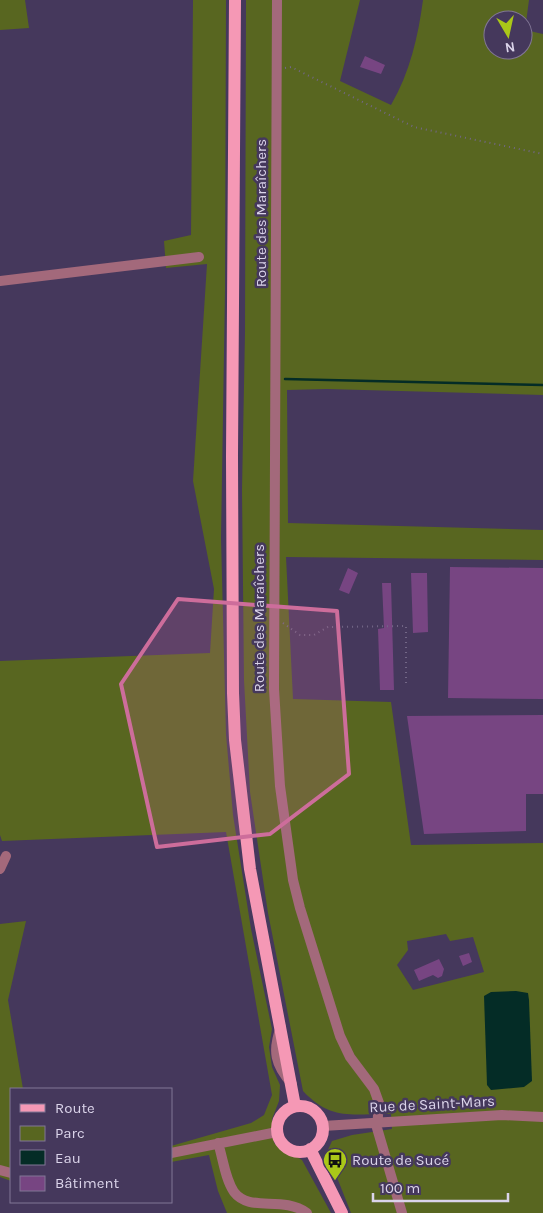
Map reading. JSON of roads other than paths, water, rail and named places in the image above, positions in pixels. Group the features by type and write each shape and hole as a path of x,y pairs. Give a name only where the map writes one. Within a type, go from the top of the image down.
{"main road":[{"path":"235,0 233,703 250,869 295,1106"},
{"path":"295,1106 308,1107 313,1110 318,1114 323,1126 320,1140 310,1149 303,1151 290,1149 280,1139 278,1132 279,1119 288,1109 295,1106"},
{"path":"310,1149 342,1213"}],"street":[{"name":"Route des Maraîchers","path":"277,0 274,611 276,748 293,880 309,941 340,1036 350,1057 374,1089 379,1103 377,1123 402,1213"},
{"path":"0,281 199,257"},
{"path":"0,869 6,856"},
{"name":"Rue de Saint-Mars","path":"323,1126 502,1115 543,1117"},
{"path":"172,1153 278,1132"},
{"path":"218,1143 229,1182 235,1193 244,1200 255,1204 278,1202 293,1205 307,1213"}],"water":[{"path":"516,991 528,993 532,1081 524,1087 491,1090 487,1085 484,996 491,992"}],"waterway":[{"path":"285,379 543,385"}],"place":[{"name":"Route de Sucé","path":"335,1181"}]}
